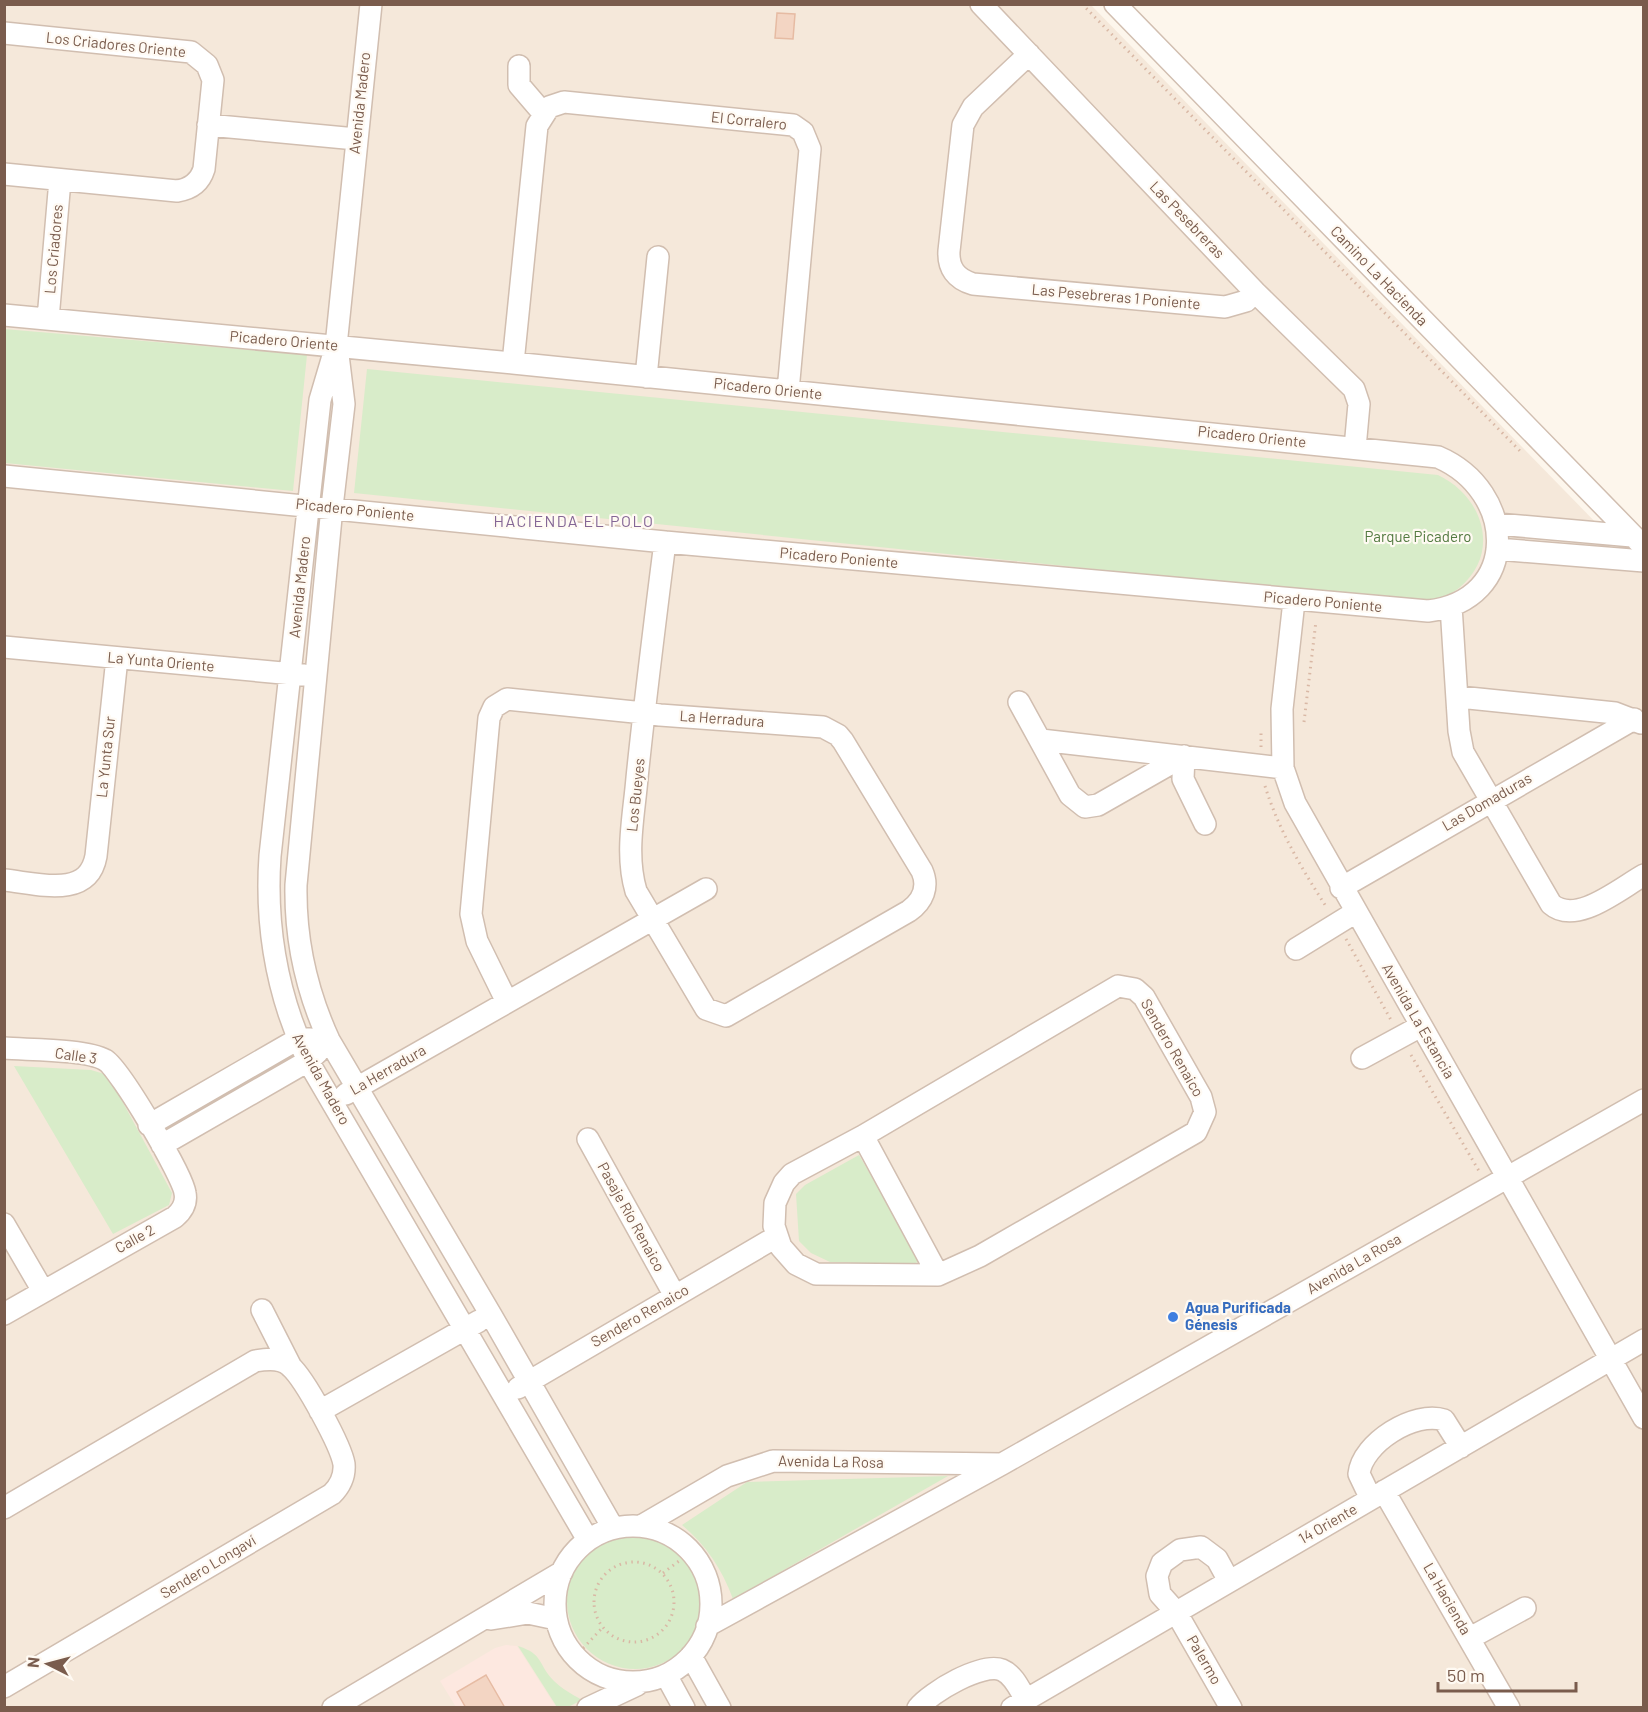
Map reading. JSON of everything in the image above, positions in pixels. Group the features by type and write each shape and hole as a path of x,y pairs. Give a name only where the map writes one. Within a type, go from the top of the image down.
{"street":[{"name":"Avenida Madero","path":"370,4 336,346 320,400 308,505 270,856 269,916 278,977 298,1039 308,1061 588,1540"},
{"name":"Las Pesebreras","path":"981,4 1255,292 1354,389 1359,404 1355,448"},
{"name":"Camino La Hacienda","path":"1115,4 1638,542"},
{"name":"Los Criadores Oriente","path":"4,33 191,52 203,59 213,80 208,125"},
{"name":"Las Pesebreras 1 Poniente","path":"1029,54 973,107 963,125 948,259 955,273 972,284 1224,306 1239,304 1255,292"},
{"path":"513,363 537,126 543,113 519,85 519,66"},
{"name":"El Corralero","path":"543,113 549,107 564,102 793,125 803,132 810,149 788,391"},
{"path":"4,174 177,191 194,184 204,169 208,125 356,139"},
{"name":"Los Criadores","path":"48,319 60,180"},
{"path":"646,377 658,257"},
{"name":"Picadero Oriente","path":"4,315 513,363 1438,457 1463,470 1483,490 1497,524 1497,549"},
{"name":"Avenida Madero","path":"336,346 344,404 296,885 296,912 302,965 309,990 329,1040 491,1315 612,1528"},
{"name":"Picadero Poniente","path":"4,476 665,542 1294,601 1428,611 1462,602 1481,584 1494,562 1497,549"},
{"path":"1497,524 1638,542"},
{"name":"Los Bueyes","path":"665,542 644,713 630,858 636,891 706,1009 726,1016"},
{"path":"1497,549 1644,561"},
{"name":"Avenida La Estancia","path":"1294,601 1282,709 1283,768 1294,803 1644,1418"},
{"path":"1451,606 1459,697 1459,731 1463,752 1555,908 1566,912 1579,911 1644,875"},
{"name":"La Yunta Oriente","path":"4,647 316,677"},
{"name":"La Yunta Sur","path":"4,880 72,885 91,871 96,856 117,658"},
{"path":"1459,697 1614,713 1639,721"},
{"name":"La Herradura","path":"507,1002 477,940 471,915 490,712 499,702 507,699 644,713 823,727 831,730 843,741 924,877 922,898 909,911 726,1016"},
{"path":"1019,702 1070,795 1085,807 1098,805 1184,756"},
{"name":"Las Domaduras","path":"1341,888 1490,800 1639,721"},
{"path":"1041,740 1283,768"},
{"path":"1184,756 1183,779 1205,824"},
{"name":"La Herradura","path":"333,1102 706,889"},
{"path":"1296,949 1356,912"},
{"name":"Sendero Renaico","path":"1118,986 1135,989 1144,997 1204,1104 1203,1119 1189,1137 980,1256 938,1275 816,1274 796,1264 781,1247 776,1237 775,1203 784,1183 792,1174 863,1136 1118,986"},
{"path":"1362,1058 1421,1026"},
{"path":"149,1125 298,1039 329,1040"},
{"path":"162,1145 308,1061 329,1040"},
{"name":"Calle 3","path":"4,1048 89,1055 106,1060 116,1069 149,1125"},
{"name":"Avenida La Rosa","path":"707,1626 1002,1464 1644,1100"},
{"name":"Calle 2","path":"4,1314 180,1213 184,1207 185,1192 162,1145 149,1125"},
{"path":"863,1136 938,1275"},
{"name":"Pasaje Río Renaico","path":"588,1139 675,1296"},
{"path":"4,1224 43,1291"},
{"name":"Sendero Renaico","path":"504,1396 776,1237"},
{"name":"Sendero Longaví","path":"4,1687 332,1494 341,1481 344,1464 320,1411 291,1367 262,1310"},
{"path":"320,1411 491,1315"},
{"name":"14 Oriente","path":"1019,1704 1644,1340"},
{"path":"4,1508 255,1361 273,1359 291,1367"},
{"name":"La Hacienda","path":"1461,1447 1444,1420 1434,1417 1413,1421 1372,1446 1364,1454 1359,1474 1378,1495 1470,1638 1509,1707"},
{"name":"Avenida La Rosa","path":"641,1526 727,1476 744,1468 773,1461 1002,1464"},
{"path":"588,1707 610,1695 656,1678 691,1656 707,1626 711,1606 708,1583 692,1552 674,1537 641,1526 612,1528 588,1540 576,1551 562,1572 556,1587 556,1619 560,1634 575,1657 592,1671 613,1680 656,1678 684,1707"},
{"path":"1176,1612 1160,1594 1157,1576 1162,1563 1180,1550 1200,1546 1217,1559 1229,1581"},
{"path":"333,1707 562,1572"},
{"path":"1470,1638 1525,1608"},
{"name":"Palermo","path":"1176,1612 1231,1707"},
{"path":"479,1621 528,1613 556,1619"},
{"path":"691,1656 720,1707"},
{"path":"918,1707 925,1699 965,1677 989,1669 1001,1670 1010,1676 1019,1704"}],"path":[{"path":"1082,4 1531,461"},
{"path":"663,1573 692,1552"},
{"path":"638,1561 652,1565 663,1573 671,1584 675,1605 670,1621 658,1634 644,1641 627,1641 613,1636 603,1627 595,1611 594,1597 605,1573 622,1563 638,1561"},
{"path":"575,1657 603,1627"}],"shaded area":[{"path":"5,5 1091,5 1643,571 1643,1707 5,1708"},
{"path":"506,1645 517,1646 556,1707 456,1707 440,1681 495,1648"}],"green space":[{"path":"4,329 307,355 293,491 5,463"},
{"name":"Parque Picadero","path":"367,369 1438,475 1454,484 1476,511 1482,526 1483,542 1480,559 1472,574 1459,588 1425,603 354,493"},
{"path":"14,1066 91,1070 108,1075 172,1193 169,1205 113,1234"},
{"path":"859,1155 920,1259 914,1265 830,1262 811,1253 799,1241 796,1194 805,1185"},
{"path":"948,1476 733,1599 712,1558 699,1541 682,1525 747,1482"},
{"path":"635,1533 661,1538 673,1544 683,1553 692,1563 698,1575 703,1601 698,1627 692,1639 683,1649 673,1658 661,1664 635,1669 609,1664 597,1658 587,1649 578,1639 572,1627 567,1601 572,1575 578,1563 587,1553 597,1544 609,1538"},
{"path":"518,1646 537,1656 554,1681 582,1700 568,1707 557,1707"}],"building":[{"path":"777,13 795,14 793,39 775,38"},
{"path":"486,1675 505,1708 466,1708 457,1692"}],"place":[{"name":"Agua Purificada Génesis","path":"1173,1317"}],"district":[{"name":"HACIENDA EL POLO","path":"574,521"}]}
